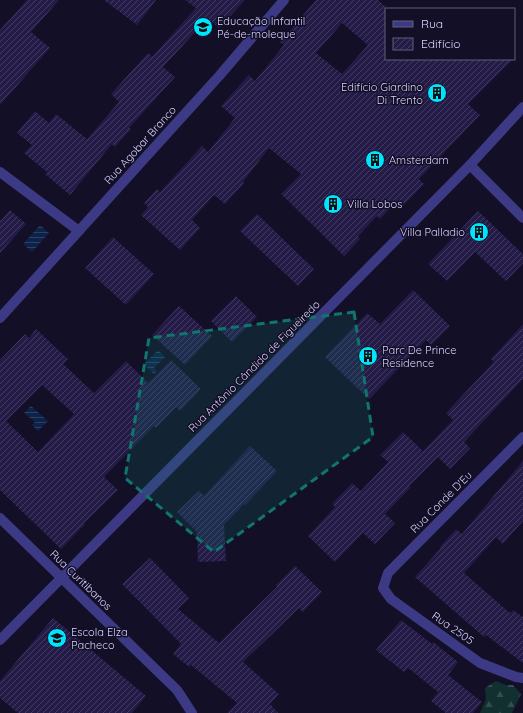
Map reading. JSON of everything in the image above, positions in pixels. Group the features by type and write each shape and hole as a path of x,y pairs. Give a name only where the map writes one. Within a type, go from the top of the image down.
{"street":[{"name":"Rua Agobar Branco","path":"0,318 220,74 284,0"},
{"name":"Rua Antônio Cândido de Figueiredo","path":"0,640 470,165 523,106"},
{"path":"470,165 523,218"},
{"path":"0,172 79,231"},
{"name":"Rua Conde D'Eu","path":"382,588 388,573 523,437"},
{"name":"Rua Curitibanos","path":"0,518 177,690 192,713"},
{"name":"Rua 2505","path":"382,588 391,599 480,663 520,678"}],"highlighted area":[{"path":"354,312 373,437 214,552 125,478 149,338"}],"green space":[{"path":"496,681 506,685 513,685 521,694 512,713 480,713 486,699 485,688"}],"water":[{"path":"40,225 49,233 32,252 23,244"},
{"path":"158,350 165,357 154,368 157,371 154,374 144,364"},
{"path":"31,406 48,421 38,431 32,425 35,422 24,413"}],"building":[{"path":"27,0 59,0 31,32 50,48 0,105 0,30"},
{"path":"104,0 156,0 137,25"},
{"path":"185,0 245,0 219,28 208,18 163,67 175,77 129,128 131,129 115,147 112,144 70,195 45,174 47,172 24,153 32,145 17,133 35,111 49,123 56,114 87,139 119,102 111,94 148,53 152,57 196,8"},
{"path":"316,0 378,0 386,7 385,60 512,60 468,104 480,115 419,179 424,184 401,208 395,203 380,219 377,216 358,236 360,239 344,256 281,194 301,174 269,148 243,182 244,183 225,204 214,195 192,220 200,228 180,250 141,215 148,207 144,203 157,189 160,192 202,146 208,152 235,118 221,106 249,75 255,81 284,45 280,42","holes":["342,23 368,45 342,74 316,53"]},
{"path":"10,210 26,224 0,253 0,221"},
{"name":"Villa Palladio","path":"478,211 523,254 523,263 506,281 475,252 447,281 428,264"},
{"path":"257,214 314,269 298,286 240,231"},
{"path":"113,237 154,274 126,305 85,268"},
{"name":"Parc De Prince Residence","path":"413,290 450,326 431,345 426,340 369,399 325,357 367,313 380,324"},
{"path":"236,296 257,317 232,342 211,321"},
{"path":"179,306 212,336 185,365 152,335"},
{"path":"523,324 523,379 464,442 470,448 450,469 438,457 409,486 411,487 385,514 395,523 375,544 363,533 335,562 308,536 335,507 332,504 352,483 361,491 388,462 380,455 403,432 423,451 453,420 446,413 494,362 491,359"},
{"path":"36,329 68,359 63,364 94,393 126,361 148,383 171,360 201,389 180,411 176,407 156,428 154,426 104,477 118,490 84,523 85,524 61,549 0,490 0,360 25,334 29,338","holes":["42,385 74,414 38,452 6,421"]},
{"path":"250,446 277,471 224,525 226,561 198,562 197,532 177,512 199,491 204,496"},
{"path":"523,461 523,521 503,544 496,537 464,573 510,613 513,610 523,617 523,663 486,635 484,637 415,577 456,529 462,534"},
{"path":"150,558 189,598 178,609 219,643 277,587 276,585 295,566 322,592 303,612 299,608 243,662 279,694 270,704 278,713 227,713 237,703 191,665 189,667 173,654 181,644 122,584"},
{"name":"Escola Elza Pacheco","path":"53,618 146,696 132,713 18,713 0,698 0,681"},
{"path":"401,620 432,644 433,642 458,662 448,675 482,702 473,713 446,713 431,701 438,692 408,668 404,672 376,650"}],"place":[{"name":"Educação Infantil Pé-de-moleque","path":"203,27"},
{"name":"Edifício Giardino Di Trento","path":"437,93"},
{"name":"Amsterdam","path":"375,160"},
{"name":"Villa Lobos","path":"333,204"},
{"name":"Villa Palladio","path":"479,232"},
{"name":"Parc De Prince Residence","path":"368,356"},
{"name":"Escola Elza Pacheco","path":"57,638"}]}
